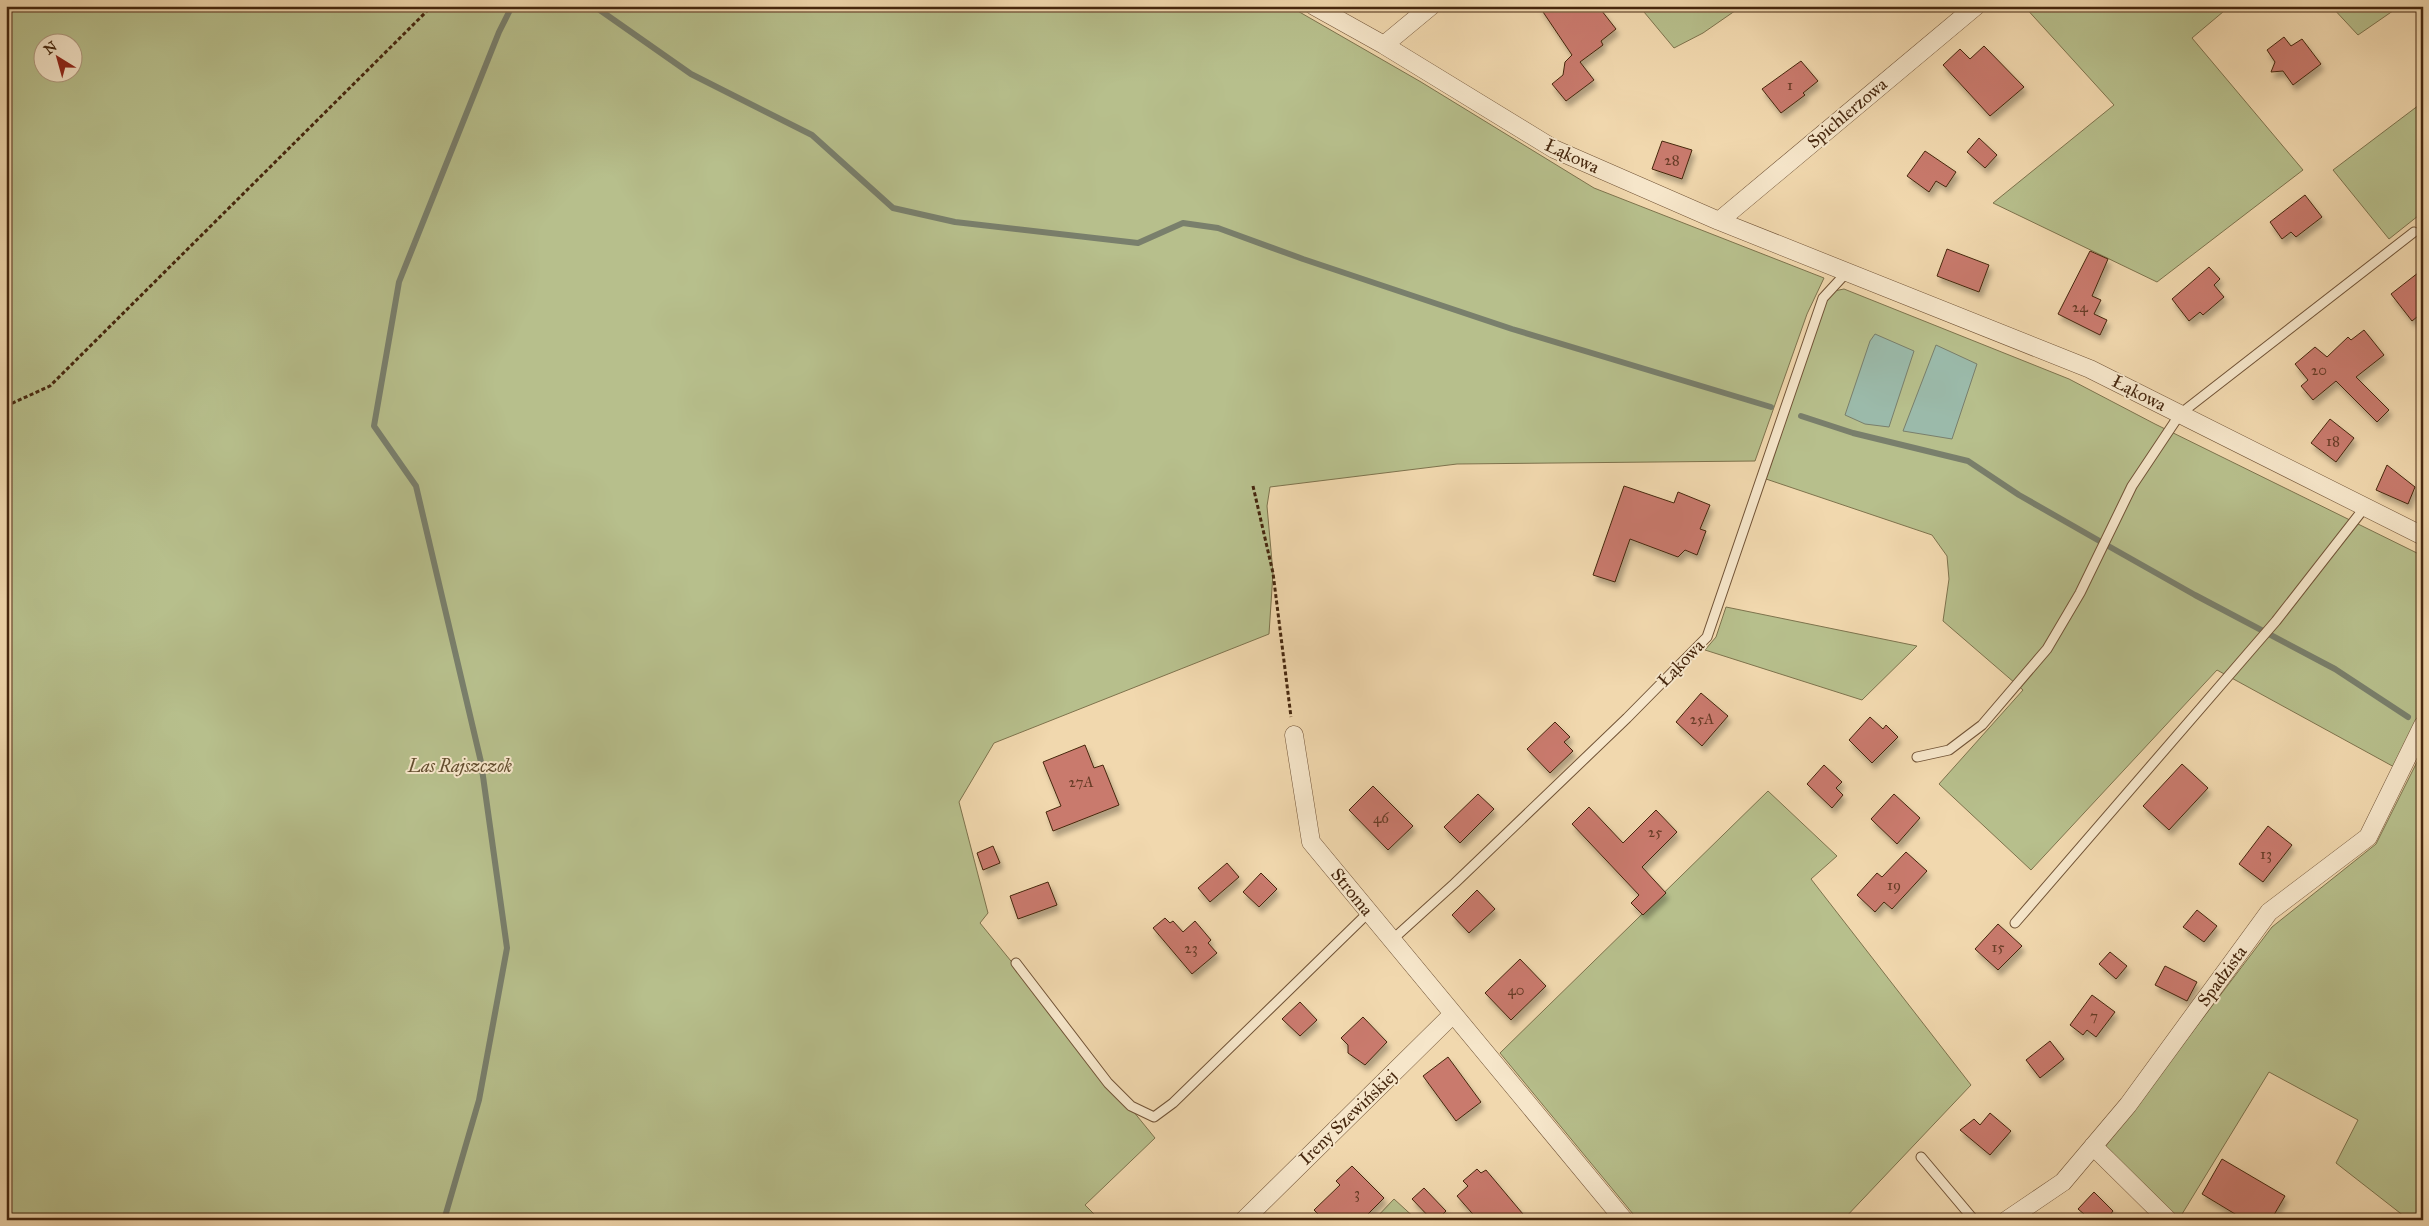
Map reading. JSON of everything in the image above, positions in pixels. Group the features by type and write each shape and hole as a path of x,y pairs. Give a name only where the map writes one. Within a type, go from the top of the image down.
{"street":[{"name":"Łąkowa","path":"1314,6 1384,44 1554,150 1719,221 2090,369 2423,536"},
{"path":"1384,44 1431,6"},
{"name":"Spichlerzowa","path":"1719,221 1976,6"},
{"name":"Spadzista","path":"2007,1220 2063,1182 2128,1104 2270,912 2368,837 2423,724"},
{"name":"Stroma","path":"1294,735 1311,842 1624,1220"},
{"name":"Ireny Szewińskiej","path":"1244,1220 1453,1014"},
{"path":"2093,1146 2168,1220"}],"lane":[{"path":"1917,757 1949,750 1982,725 2047,649 2080,593 2132,486 2180,414 2414,232"},
{"name":"Łąkowa","path":"1392,940 1455,883 1620,725 1707,637 1823,298 1847,272"},
{"path":"2015,923 2276,621 2364,507"},
{"path":"1016,963 1108,1083 1131,1106 1154,1118 1173,1103 1369,912"},
{"path":"1921,1158 1974,1220"}],"path":[{"path":"6,406 50,386 432,6"},
{"path":"1253,486 1272,573 1294,735"}],"green space":[{"name":"Las Rajszczok","path":"6,6 1289,6 1421,82 1594,188 1824,278 1807,314 1755,461 1457,464 1270,487 1267,506 1273,573 1269,634 994,743 959,802 988,913 980,923 1155,1138 1085,1205 1100,1220 6,1220"},
{"path":"1639,6 1742,6 1703,33 1674,48"},
{"path":"2024,6 2230,6 2192,38 2303,170 2157,282 1993,203 2114,105"},
{"path":"2331,6 2400,6 2358,35"},
{"path":"2423,102 2423,212 2389,239 2333,170"},
{"path":"1844,289 2069,379 2155,424 2423,556 2423,712 2396,768 2217,670 2031,870 1939,784 2023,690 1943,621 1949,579 1947,556 1932,535 1766,479 1829,292"},
{"path":"1726,607 1917,646 1862,700 1705,650 1716,637"},
{"path":"2423,750 2423,1220 2409,1220 2336,1163 2358,1120 2269,1072 2179,1219 2105,1147 2272,927 2376,844"},
{"path":"1768,791 1837,856 1811,879 1971,1085 1843,1220 1638,1220 1500,1053"},
{"path":"1394,1199 1417,1220 1374,1220"}],"shaded area":[{"path":"1875,334 1914,351 1889,427 1865,424 1845,415 1870,341"},
{"path":"1936,345 1977,364 1952,439 1903,431"}],"building":[{"path":"1539,6 1598,6 1616,29 1601,41 1603,45 1580,62 1594,80 1566,101 1552,84 1563,75 1565,62 1572,55"},
{"path":"2284,37 2291,46 2302,39 2321,64 2293,85 2283,71 2271,72 2275,62 2267,50"},
{"path":"1984,46 2024,87 1990,116 1943,65 1960,49 1970,59"},
{"path":"1801,61 1818,81 1803,93 1805,95 1781,113 1762,89"},
{"path":"1979,138 1997,155 1985,168 1967,152"},
{"path":"1662,141 1692,150 1682,179 1652,169"},
{"path":"1925,151 1956,172 1946,187 1936,181 1929,192 1907,176"},
{"path":"2305,195 2322,217 2296,237 2291,232 2282,239 2270,222"},
{"path":"1947,249 1989,265 1979,292 1937,276"},
{"path":"2090,251 2108,259 2092,296 2101,300 2094,314 2107,320 2100,335 2058,314"},
{"path":"2209,267 2220,279 2214,285 2224,297 2203,315 2200,312 2189,321 2172,299"},
{"path":"2423,269 2423,312 2412,321 2391,294"},
{"path":"2364,330 2384,355 2356,377 2389,410 2377,422 2336,381 2313,400 2301,386 2308,380 2295,364 2315,347 2327,357 2348,337 2351,340"},
{"path":"2330,419 2354,438 2336,462 2311,443"},
{"path":"2387,465 2415,487 2408,504 2376,490"},
{"path":"1624,486 1674,503 1678,492 1710,505 1700,529 1706,531 1697,555 1685,550 1678,557 1630,539 1615,582 1593,575"},
{"path":"1701,693 1728,716 1702,746 1676,722"},
{"path":"1870,717 1883,729 1886,725 1898,737 1872,763 1849,740"},
{"path":"1555,722 1570,737 1564,742 1573,751 1550,773 1527,749"},
{"path":"1085,745 1094,768 1103,765 1119,805 1053,831 1046,812 1061,806 1043,762"},
{"path":"2182,764 2208,788 2169,830 2143,806"},
{"path":"1824,765 1842,782 1836,788 1843,795 1832,808 1807,784"},
{"path":"1373,786 1413,826 1388,850 1349,810"},
{"path":"1478,794 1494,809 1460,843 1444,827"},
{"path":"1894,794 1920,818 1897,844 1871,819"},
{"path":"1589,807 1623,843 1656,810 1677,832 1642,867 1666,893 1643,915 1631,903 1639,895 1572,824"},
{"path":"2268,826 2292,845 2263,882 2239,864"},
{"path":"993,846 1000,863 983,870 977,853"},
{"path":"1906,852 1927,871 1892,909 1884,902 1875,912 1857,895 1877,873 1882,877"},
{"path":"1227,863 1239,877 1210,902 1198,888"},
{"path":"1261,873 1277,889 1259,907 1243,892"},
{"path":"1048,882 1057,905 1018,919 1010,896"},
{"path":"1477,890 1495,909 1469,933 1452,915"},
{"path":"2197,910 2217,926 2204,942 2183,927"},
{"path":"1165,918 1170,923 1173,921 1183,932 1195,921 1211,940 1208,943 1217,953 1192,974 1153,928"},
{"path":"1998,924 2022,946 1998,970 1975,949"},
{"path":"2110,952 2127,966 2116,979 2099,964"},
{"path":"1520,959 1546,986 1511,1020 1485,993"},
{"path":"2165,966 2197,982 2187,1001 2155,985"},
{"path":"2092,995 2115,1012 2096,1037 2087,1030 2083,1035 2070,1025"},
{"path":"1300,1002 1317,1020 1300,1036 1282,1019"},
{"path":"1363,1017 1387,1042 1365,1065 1348,1053 1348,1045 1341,1038"},
{"path":"2050,1041 2064,1059 2040,1078 2026,1060"},
{"path":"1448,1057 1481,1102 1456,1121 1423,1076"},
{"path":"1990,1113 2011,1131 1990,1155 1960,1130 1974,1119 1980,1125"},
{"path":"2222,1159 2285,1196 2271,1220 2245,1220 2202,1194"},
{"path":"1352,1166 1384,1198 1362,1220 1324,1220 1314,1210 1340,1185 1336,1181"},
{"path":"1477,1169 1481,1173 1486,1170 1528,1220 1478,1220 1457,1196 1468,1186 1463,1181"},
{"path":"1424,1188 1446,1211 1437,1220 1432,1220 1412,1199"},
{"path":"2094,1192 2113,1211 2106,1220 2091,1220 2078,1209"}],"waterway":[{"path":"444,1220 479,1100 507,948 481,762 416,486 374,426 399,282 499,32 512,6"},
{"path":"594,6 691,74 812,135 893,208 955,222 1138,243 1183,223 1218,228 1303,259 1512,329 1771,407"},
{"path":"1801,416 1853,433 1968,461 2019,495 2103,543 2195,595 2335,669 2408,717"}]}
